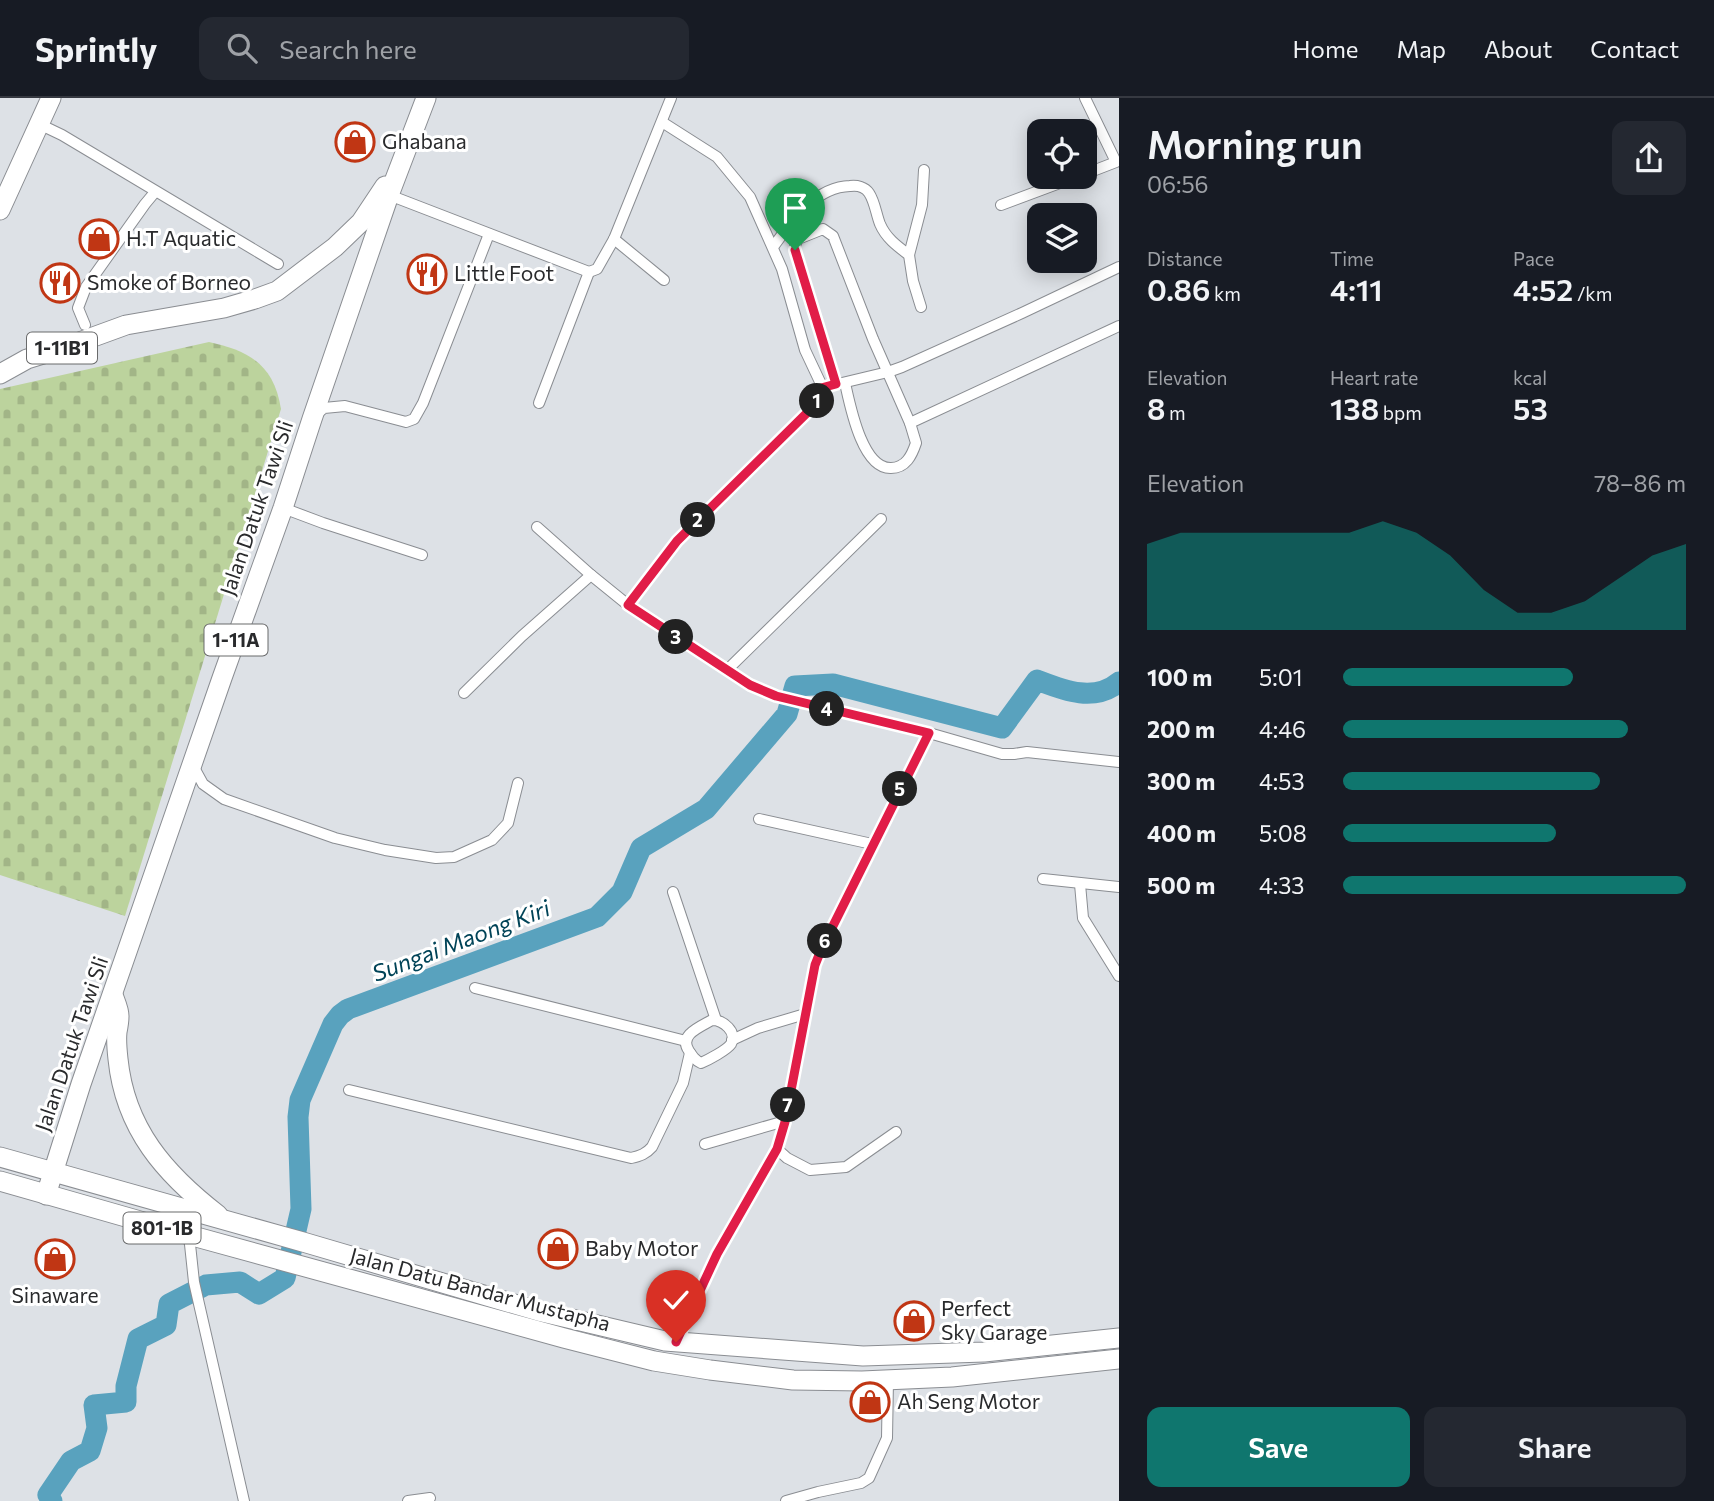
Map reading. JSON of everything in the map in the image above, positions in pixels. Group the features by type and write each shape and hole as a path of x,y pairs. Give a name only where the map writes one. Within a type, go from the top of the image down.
{"highway":[{"path":"0,211 51,98"},
{"name":"Jalan Datuk Tawi Sli","path":"46,1195 81,1084 283,508 389,195 426,98"},
{"name":"1-11B1","path":"0,374 27,359 126,325 224,308 277,291 335,247 361,222 402,159"},
{"path":"85,325 126,325"},
{"path":"113,993 119,1014 118,1059 130,1111 142,1135 166,1169 226,1222"},
{"path":"0,1157 53,1173"},
{"name":"Jalan Datu Bandar Mustapha","path":"53,1173 538,1311 665,1341 863,1356 984,1352 1119,1338"},
{"path":"0,1181 46,1195"},
{"path":"89,1182 86,1192 96,1209"},
{"name":"Jalan Datu Bandar Mustapha","path":"46,1195 654,1361 710,1370 793,1380 888,1380 952,1377 1119,1359"}],"street":[{"path":"389,195 590,271 597,269 614,239 671,98"},
{"path":"1085,98 1095,119"},
{"path":"628,605 677,541 816,404 821,394 782,269 750,197 717,157 662,122"},
{"path":"1097,123 1116,162 1097,169"},
{"path":"39,124 62,135 278,264"},
{"path":"921,307 909,255 922,205 924,170"},
{"path":"773,247 792,222 822,193 839,186 854,185 869,192 888,239 909,255"},
{"path":"1001,205 1044,189"},
{"path":"85,325 79,308 86,287 155,192"},
{"path":"823,229 833,236 916,443 909,460 898,467 878,466 856,429 799,263 795,250 798,239 823,229"},
{"path":"312,418 324,408 345,406 406,422 414,419 423,403 489,234"},
{"path":"614,239 664,280"},
{"path":"782,269 799,263"},
{"path":"821,388 888,372 1119,267"},
{"path":"539,403 590,271"},
{"path":"910,423 1119,326"},
{"path":"283,508 422,555"},
{"path":"727,670 881,519"},
{"path":"537,527 628,605 750,685 776,696 929,733 1002,754 1027,752 1119,762"},
{"path":"464,693 522,636 591,575"},
{"path":"676,1342 717,1254 777,1149 785,1122 815,965 872,844 929,733"},
{"path":"192,764 203,784 224,799 335,838 436,858 454,858 492,840 508,823 518,783"},
{"path":"759,820 872,844"},
{"path":"1043,879 1119,887"},
{"path":"1080,884 1083,918 1119,976"},
{"path":"673,892 716,1020"},
{"path":"475,988 686,1041"},
{"path":"731,1035 805,1014"},
{"path":"683,1083 704,1063 729,1047 731,1035 724,1023 712,1020 690,1033 686,1041 686,1046 695,1060 704,1063"},
{"path":"349,1090 631,1158 640,1156 652,1147 683,1083 690,1053"},
{"path":"705,1144 785,1122"},
{"path":"777,1149 787,1158 810,1170 846,1167 896,1132"},
{"path":"189,1236 194,1282 244,1501"},
{"path":"786,1501 861,1483 869,1478 887,1438 888,1380"},
{"path":"408,1501 430,1498"}],"green space":[{"path":"209,342 237,350 258,362 273,381 281,409 125,916 0,875 0,389"}],"waterway":[{"name":"Sungai Maong Kiri","path":"52,1501 48,1495 71,1461 90,1451 97,1428 94,1405 126,1402 126,1386 138,1339 166,1325 169,1304 206,1285 240,1282 259,1294 285,1278 301,1209 298,1117 300,1100 333,1024 340,1015 348,1009 597,917 622,892 641,848 706,809 787,714 795,686 833,684 1002,728 1037,680 1078,693 1099,692 1119,682"}],"place":[{"name":"Ghabana","path":"355,142"},
{"name":"H.T Aquatic","path":"99,239"},
{"name":"Little Foot","path":"427,274"},
{"name":"Smoke of Borneo","path":"60,283"},
{"name":"Baby Motor","path":"558,1249"},
{"name":"Sinaware","path":"55,1259"},
{"name":"Perfect Sky Garage","path":"914,1321"},
{"name":"Ah Seng Motor","path":"870,1402"}],"route":[{"path":"676,1342 717,1254 777,1149 785,1122 815,965 872,844 929,733 808,705 766,692 750,685 628,605 677,541 816,404 821,388 836,384 795,250"}]}
